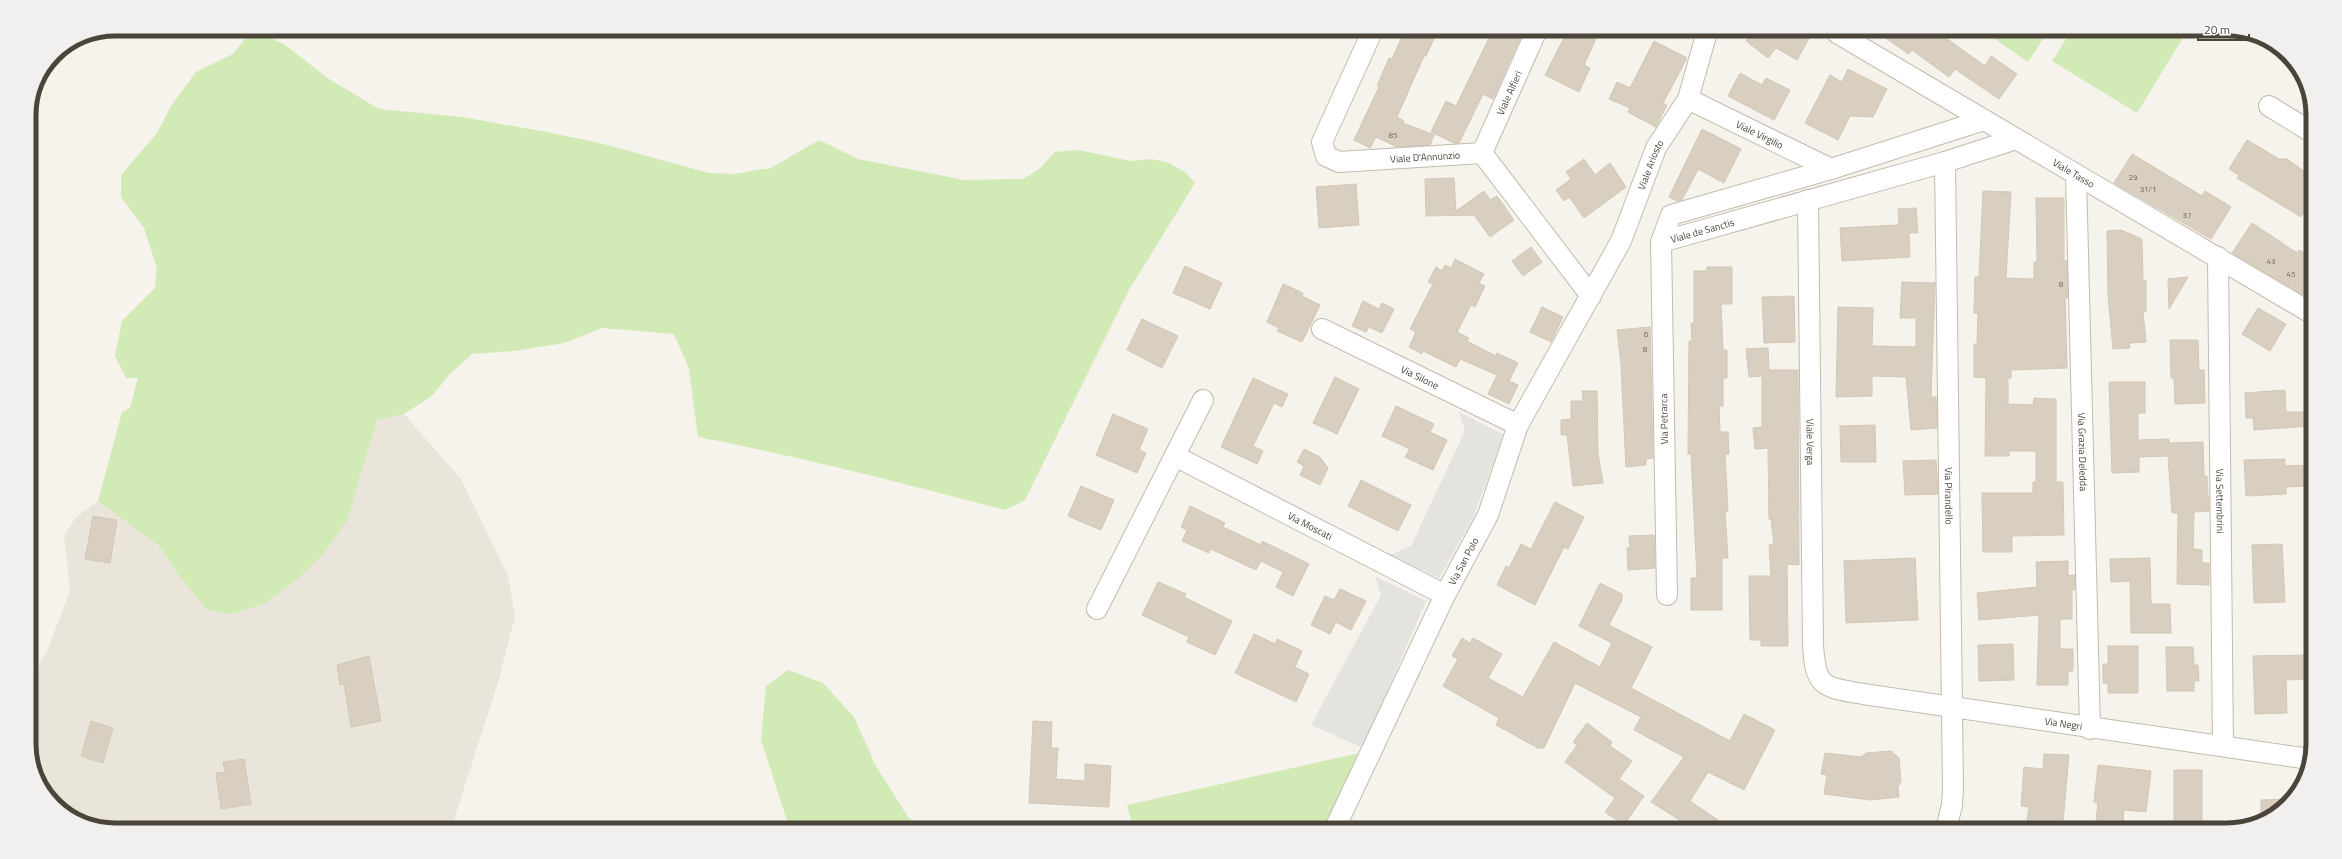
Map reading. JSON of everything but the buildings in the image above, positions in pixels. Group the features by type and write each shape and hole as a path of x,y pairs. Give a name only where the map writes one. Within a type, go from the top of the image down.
{"street":[{"name":"Viale D'Annunzio","path":"1370,36 1322,142 1326,156 1339,162 1482,153"},
{"name":"Viale Alfieri","path":"1482,153 1534,36"},
{"name":"Viale Ariosto","path":"1591,296 1621,241 1656,148 1688,99 1706,36"},
{"name":"Viale Tasso","path":"1841,36 2306,309"},
{"name":"Viale Virgilio","path":"1688,99 1831,169"},
{"path":"2269,106 2306,129"},
{"name":"Viale de Sanctis","path":"1661,242 1671,215 1831,169 1984,120"},
{"name":"Viale de Sanctis","path":"1661,242 1945,162 2016,139"},
{"path":"1482,153 1591,296"},
{"name":"Via Pirandello","path":"1945,162 1952,706 1952,805 1948,823"},
{"name":"Via Grazia Deledda","path":"2076,175 2090,729"},
{"name":"Viale Verga","path":"1808,200 1813,643 1815,669 1821,682"},
{"name":"Via Petrarca","path":"1661,242 1667,595"},
{"name":"Via Settembrini","path":"2218,257 2223,746"},
{"name":"Via San Polo","path":"1337,823 1445,595 1494,502 1518,425 1591,296"},
{"name":"Via Silone","path":"1322,329 1518,425"},
{"path":"1097,609 1203,400"},
{"name":"Via Moscati","path":"1175,456 1445,595"},
{"name":"Via Negri","path":"1821,682 1842,690 1952,706 2090,729 2304,758"}],"shaded area":[{"path":"1459,412 1504,435 1472,520 1439,578 1389,555 1411,546 1465,431"},
{"path":"404,414 461,479 508,576 515,616 498,682 453,823 115,823 89,819 67,807 52,792 40,770 36,749 36,671 47,651 70,591 64,536 76,517 98,501 160,547 176,572 207,610 231,614 264,604 292,584 347,521 377,420"},
{"path":"1375,576 1426,601 1363,748 1311,725 1381,595"}],"green space":[{"path":"247,36 267,36 285,45 329,79 379,109 462,117 542,131 600,143 709,173 733,174 771,168 819,140 858,159 964,180 1023,179 1038,170 1055,152 1078,150 1131,161 1152,159 1169,163 1185,172 1195,183 1129,290 1025,500 1005,510 852,471 698,437 689,369 674,334 602,328 564,343 515,351 472,354 450,374 432,396 404,414 377,420 347,521 323,554 292,584 264,604 231,614 207,610 176,572 160,547 98,501 122,412 130,408 138,378 126,378 115,356 122,321 155,288 157,268 144,228 121,197 121,175 157,133 171,106 196,72 233,54"},
{"path":"1990,36 2045,36 2028,62"},
{"path":"2068,36 2184,36 2137,113 2052,61"},
{"path":"788,670 823,683 854,717 876,766 908,817 915,823 788,823 761,740 766,686"},
{"path":"1373,750 1342,823 1132,823 1127,805"}]}
